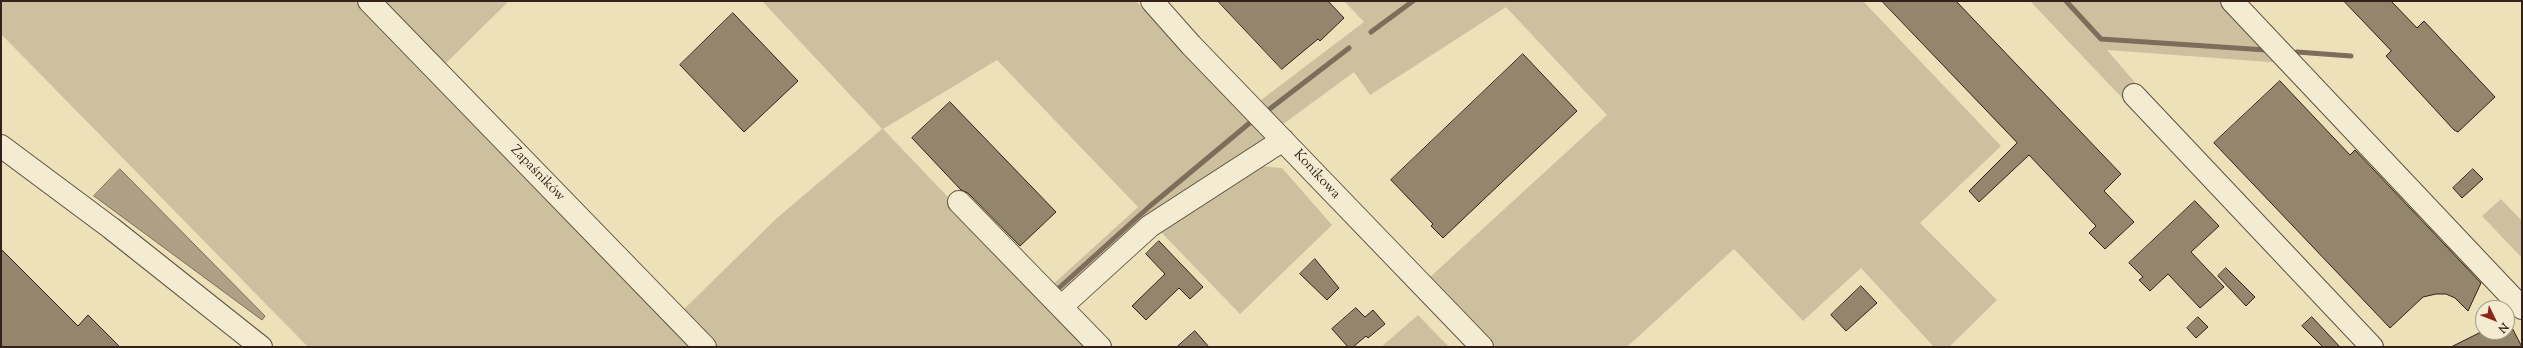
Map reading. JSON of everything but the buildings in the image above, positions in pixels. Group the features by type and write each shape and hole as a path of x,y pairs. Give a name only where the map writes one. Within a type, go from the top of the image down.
{"street":[{"name":"Zapaśników","path":"370,1 705,347"},
{"name":"Konikowa","path":"1152,1 1231,86 1482,347"},
{"path":"2232,1 2522,308"},
{"path":"2134,95 2372,347"},
{"path":"1061,307 1150,226 1283,140"},
{"path":"1,146 111,228 261,347"},
{"path":"959,202 1100,347"}],"shaded area":[{"path":"1,1 357,1 694,347 308,347 1,34"},
{"path":"380,1 509,1 443,66"},
{"path":"762,1 1136,1 1269,137 1060,293 1050,287 1138,207 997,60 883,129 1091,347 715,347 681,312 777,218 882,129"},
{"path":"1344,1 1863,1 2001,146 1920,223 1997,300 1949,347 1934,347 1861,268 1803,321 1734,249 1627,347 1496,347 1429,278 1607,115 1506,7 1370,95 1354,72 1282,125 1261,100 1364,22"},
{"path":"2030,1 2225,1 2283,63 2107,50 2139,87 2125,101"},
{"path":"1260,166 1282,168 1332,225 1240,314 1159,230"},
{"path":"120,169 265,316 262,320 94,196"},
{"path":"2501,199 2522,221 2522,258 2482,216"},
{"path":"1418,315 1449,347 1381,347"}],"waterway":[{"path":"1371,32 1413,1"},
{"path":"2066,1 2101,39 2266,50"},
{"path":"1267,111 1349,48"},
{"path":"2297,52 2351,56"},
{"path":"1060,287 1150,206 1252,121"}]}
